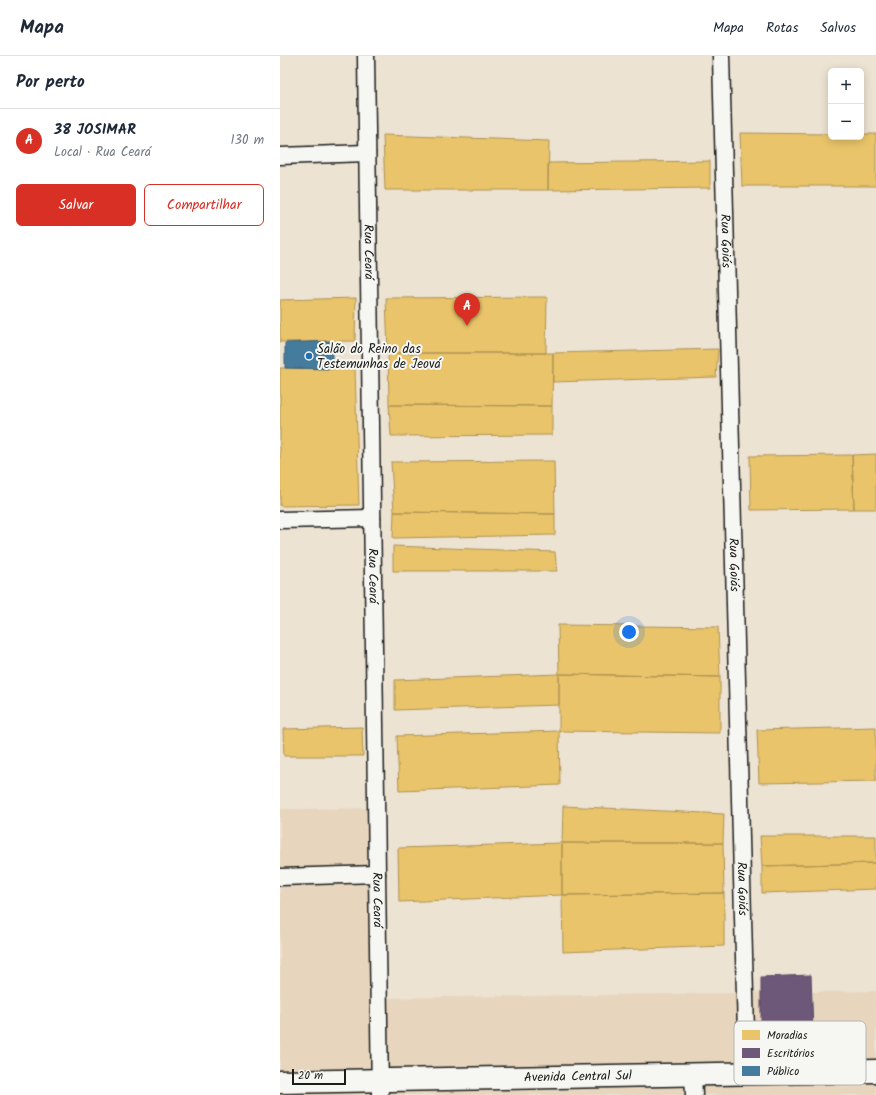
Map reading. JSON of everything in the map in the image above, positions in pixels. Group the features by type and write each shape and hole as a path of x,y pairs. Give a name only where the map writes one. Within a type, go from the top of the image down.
{"main road":[{"name":"Avenida Central Sul","path":"866,1071 876,1071"},
{"name":"Avenida Central Sul","path":"280,1082 380,1088 694,1085 734,1076"}],"street":[{"name":"Rua Ceará","path":"366,56 380,1088"},
{"name":"Rua Goiás","path":"721,56 746,1021"},
{"path":"280,156 367,153"},
{"path":"280,520 372,518"},
{"path":"280,877 377,874"}],"shaded area":[{"path":"376,808 379,998 876,991 876,1095 280,1095 280,809"}],"building: Moradias":[{"path":"740,133 828,134 828,140 864,140 864,134 876,134 876,186 742,186"},
{"path":"383,135 549,141 548,190 385,190"},
{"path":"710,161 710,188 548,190 548,163"},
{"path":"547,297 546,353 388,353 386,298"},
{"path":"356,298 355,341 280,342 280,300"},
{"path":"718,349 716,377 553,382 553,353"},
{"path":"388,353 553,353 552,406 389,405"},
{"path":"280,368 355,369 359,505 280,506"},
{"path":"389,405 552,406 552,435 391,436"},
{"path":"876,454 876,509 854,509 852,455"},
{"path":"852,455 854,509 751,510 750,456"},
{"path":"554,461 555,514 394,512 391,462"},
{"path":"394,512 555,514 555,535 393,538"},
{"path":"393,546 555,552 557,571 393,571"},
{"path":"558,625 718,627 720,677 559,674"},
{"path":"559,674 720,677 720,733 559,731"},
{"path":"559,674 559,705 395,710 395,680"},
{"path":"362,727 363,756 284,756 283,729"},
{"path":"876,727 876,781 759,783 757,730"},
{"path":"559,731 560,785 399,791 397,736"},
{"path":"563,806 724,814 723,843 562,843"},
{"path":"760,836 876,836 876,863 762,866"},
{"path":"562,843 723,843 724,893 562,895"},
{"path":"562,843 562,895 399,902 398,848"},
{"path":"876,863 876,889 762,893 762,866"},
{"path":"724,893 724,946 563,952 562,895"}],"building: Escritórios":[{"path":"811,975 813,1021 761,1021 761,977"}],"building: Público":[{"name":"Salão do Reino das Testemunhas de Jeová","path":"332,341 332,369 285,368 285,343"}],"place":[{"name":"38 JOSIMAR","path":"467,326"},
{"name":"Salão do Reino das Testemunhas de Jeová","path":"309,356"}]}
